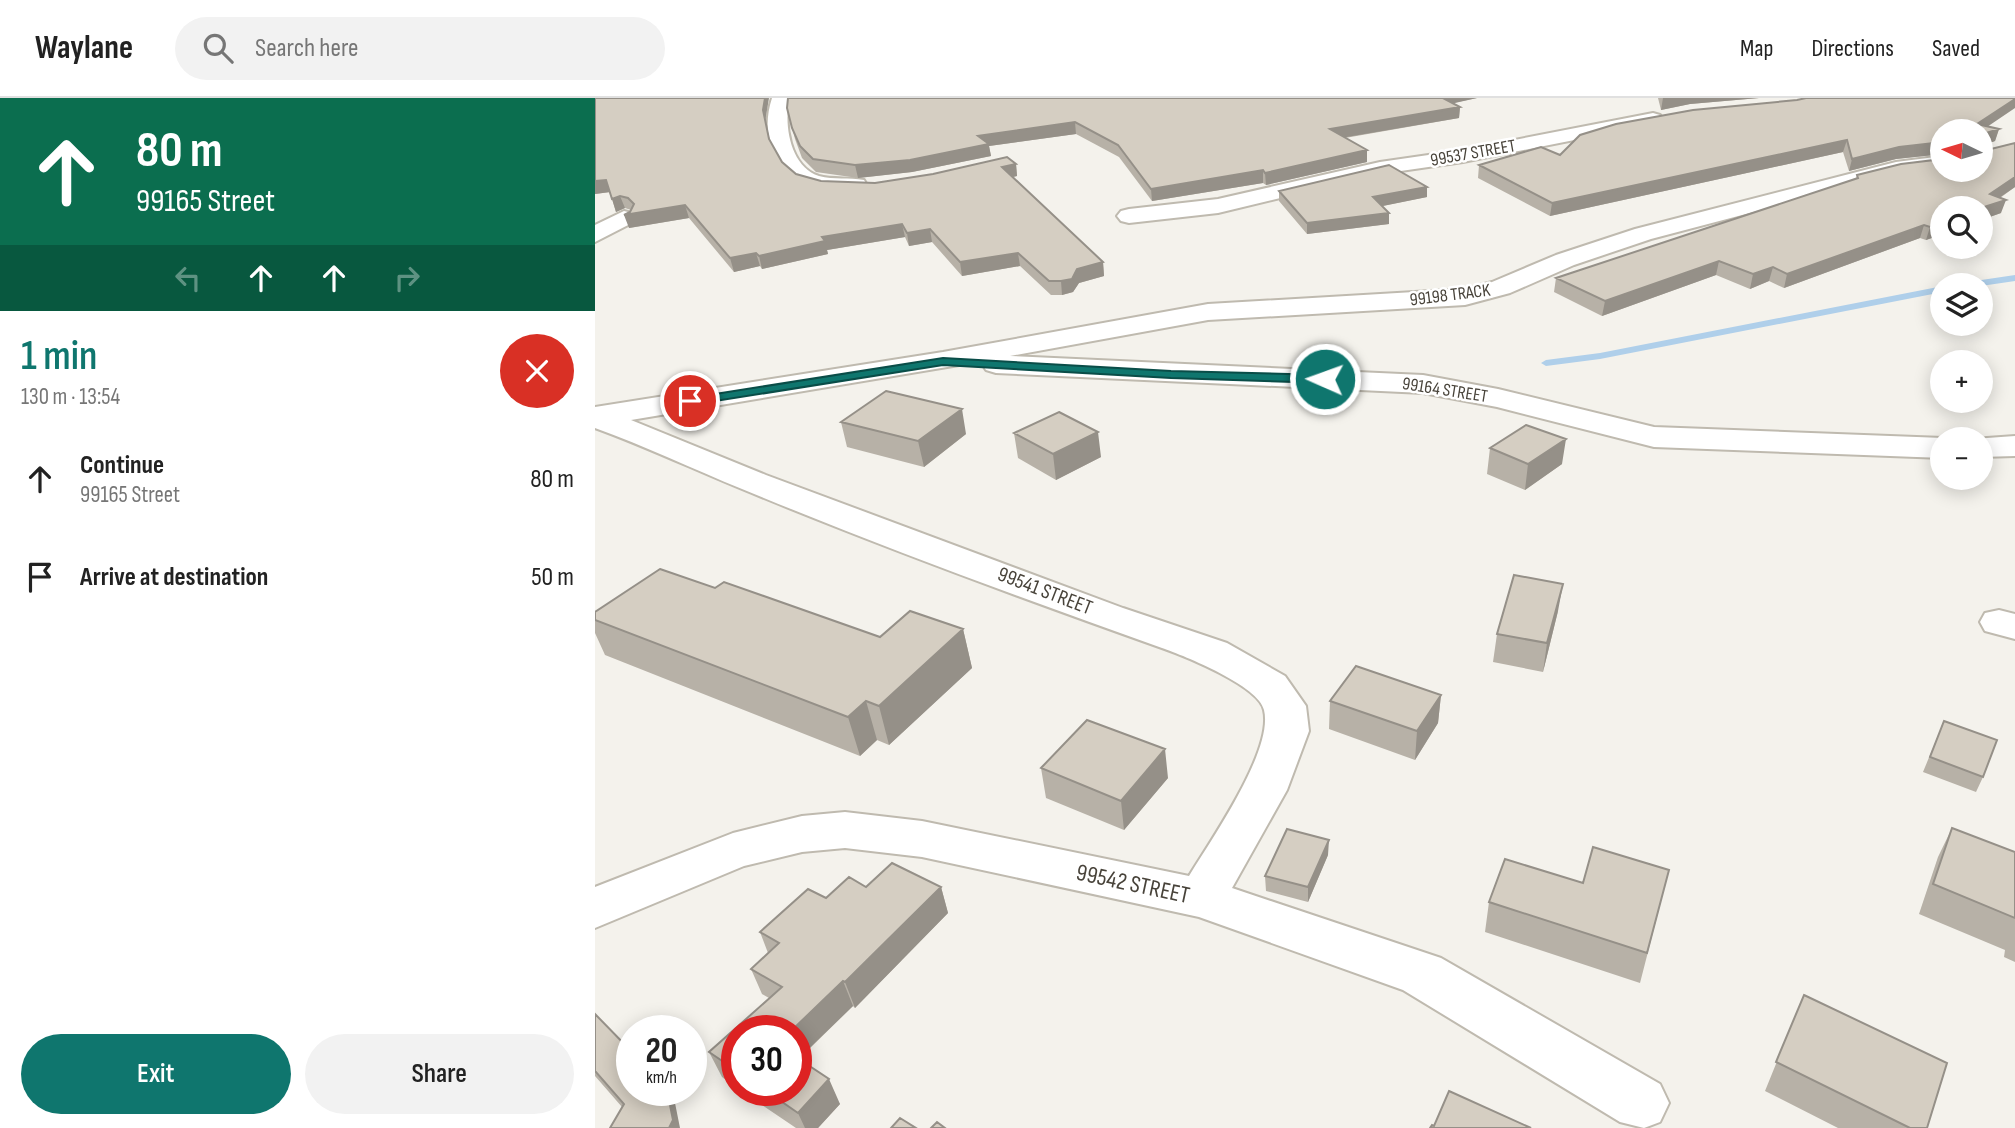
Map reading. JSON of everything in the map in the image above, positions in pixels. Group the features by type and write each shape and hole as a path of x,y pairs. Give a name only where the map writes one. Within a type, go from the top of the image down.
{"street":[{"path":"782,98 776,108 784,150 800,173 807,178 827,183 876,184"},
{"name":"99537 STREET","path":"1129,216 1218,206 1380,168 1463,156 1677,115"},
{"name":"99198 TRACK","path":"943,361 1208,312 1465,297 1501,288 1565,260 1656,230 1896,168 1930,164"},
{"path":"595,235 624,218"},
{"path":"595,417 943,361"},
{"name":"99164 STREET","path":"943,361 1171,374 1412,383 1498,398 1654,437 1930,448"},
{"name":"99541 STREET","path":"595,417 754,482 1109,616 1213,652 1270,686 1285,706 1287,731 1264,790 1202,898"},
{"path":"1993,447 2015,446"},
{"name":"99542 STREET","path":"595,908 733,850 802,834 845,830 922,839 1202,898 1422,974 1640,1103"}],"building":[{"path":"595,98 765,98 763,110 769,139 782,162 796,174 821,181 875,183 933,174 1007,157 1016,164 1002,167 1103,262 1077,269 1072,279 1049,281 1018,253 960,262 930,229 907,233 902,224 822,237 825,241 759,256 756,253 730,258 685,205 624,215 630,212 634,204 628,198 620,196 612,199 606,180 595,181"},
{"path":"788,98 1443,98 1460,107 1330,129 1367,150 1265,173 1263,170 1151,189 1118,145 1075,122 978,136 989,144 910,160 855,165 813,159 800,146 792,128 787,108"},
{"path":"2015,98 1985,119 1930,119 1930,143 1899,147 1852,159 1847,140 1552,203 1479,165 1541,147 1560,155 1580,135 1616,124 1693,110 1797,100"},
{"path":"2015,143 2015,177 1990,194 2006,200 1993,204 1993,196 1930,196 1930,227 1924,225 1787,274 1773,267 1753,274 1719,261 1605,301 1556,278 1858,178 1857,175 1901,164 1930,161 1930,182 1993,182 1993,148"},
{"path":"1389,165 1427,187 1373,197 1389,213 1307,223 1279,191"},
{"path":"886,391 962,409 918,441 841,422"},
{"path":"1059,412 1098,432 1053,454 1014,433"},
{"path":"1526,425 1566,439 1528,464 1490,448"},
{"path":"660,569 715,588 724,582 880,637 910,611 963,629 879,706 866,701 848,717 595,620 595,612"},
{"path":"1514,575 1563,584 1547,643 1497,634"},
{"path":"1356,666 1441,695 1417,731 1330,701"},
{"path":"1087,720 1165,749 1121,801 1041,768"},
{"path":"1944,721 1997,740 1983,777 1930,757"},
{"path":"1952,828 2015,852 2015,918 1933,884"},
{"path":"1287,829 1329,840 1308,887 1265,876"},
{"path":"1593,847 1669,870 1647,953 1489,902 1505,859 1583,883"},
{"path":"892,863 941,887 808,1015 751,1015 782,987 751,969 779,943 760,932 808,889 826,898 849,877 866,887"},
{"path":"1804,995 1947,1063 1927,1128 1910,1128 1776,1062"},
{"path":"595,1014 616,1036 616,1095 595,1071"},
{"path":"721,1041 721,1060 709,1052"},
{"path":"812,1068 829,1079 812,1098"},
{"path":"1449,1091 1531,1128 1430,1128 1434,1126"},
{"path":"623,1106 670,1106 673,1120 669,1128 610,1128"},
{"path":"788,1106 804,1106 798,1113"},
{"path":"900,1118 916,1128 891,1128"},
{"path":"937,1122 945,1128 931,1128"}],"waterway":[{"path":"1993,281 2015,278"},
{"path":"1546,363 1600,356 1930,292"}],"route":[{"path":"690,401 943,361 1171,374 1325,379"}]}
